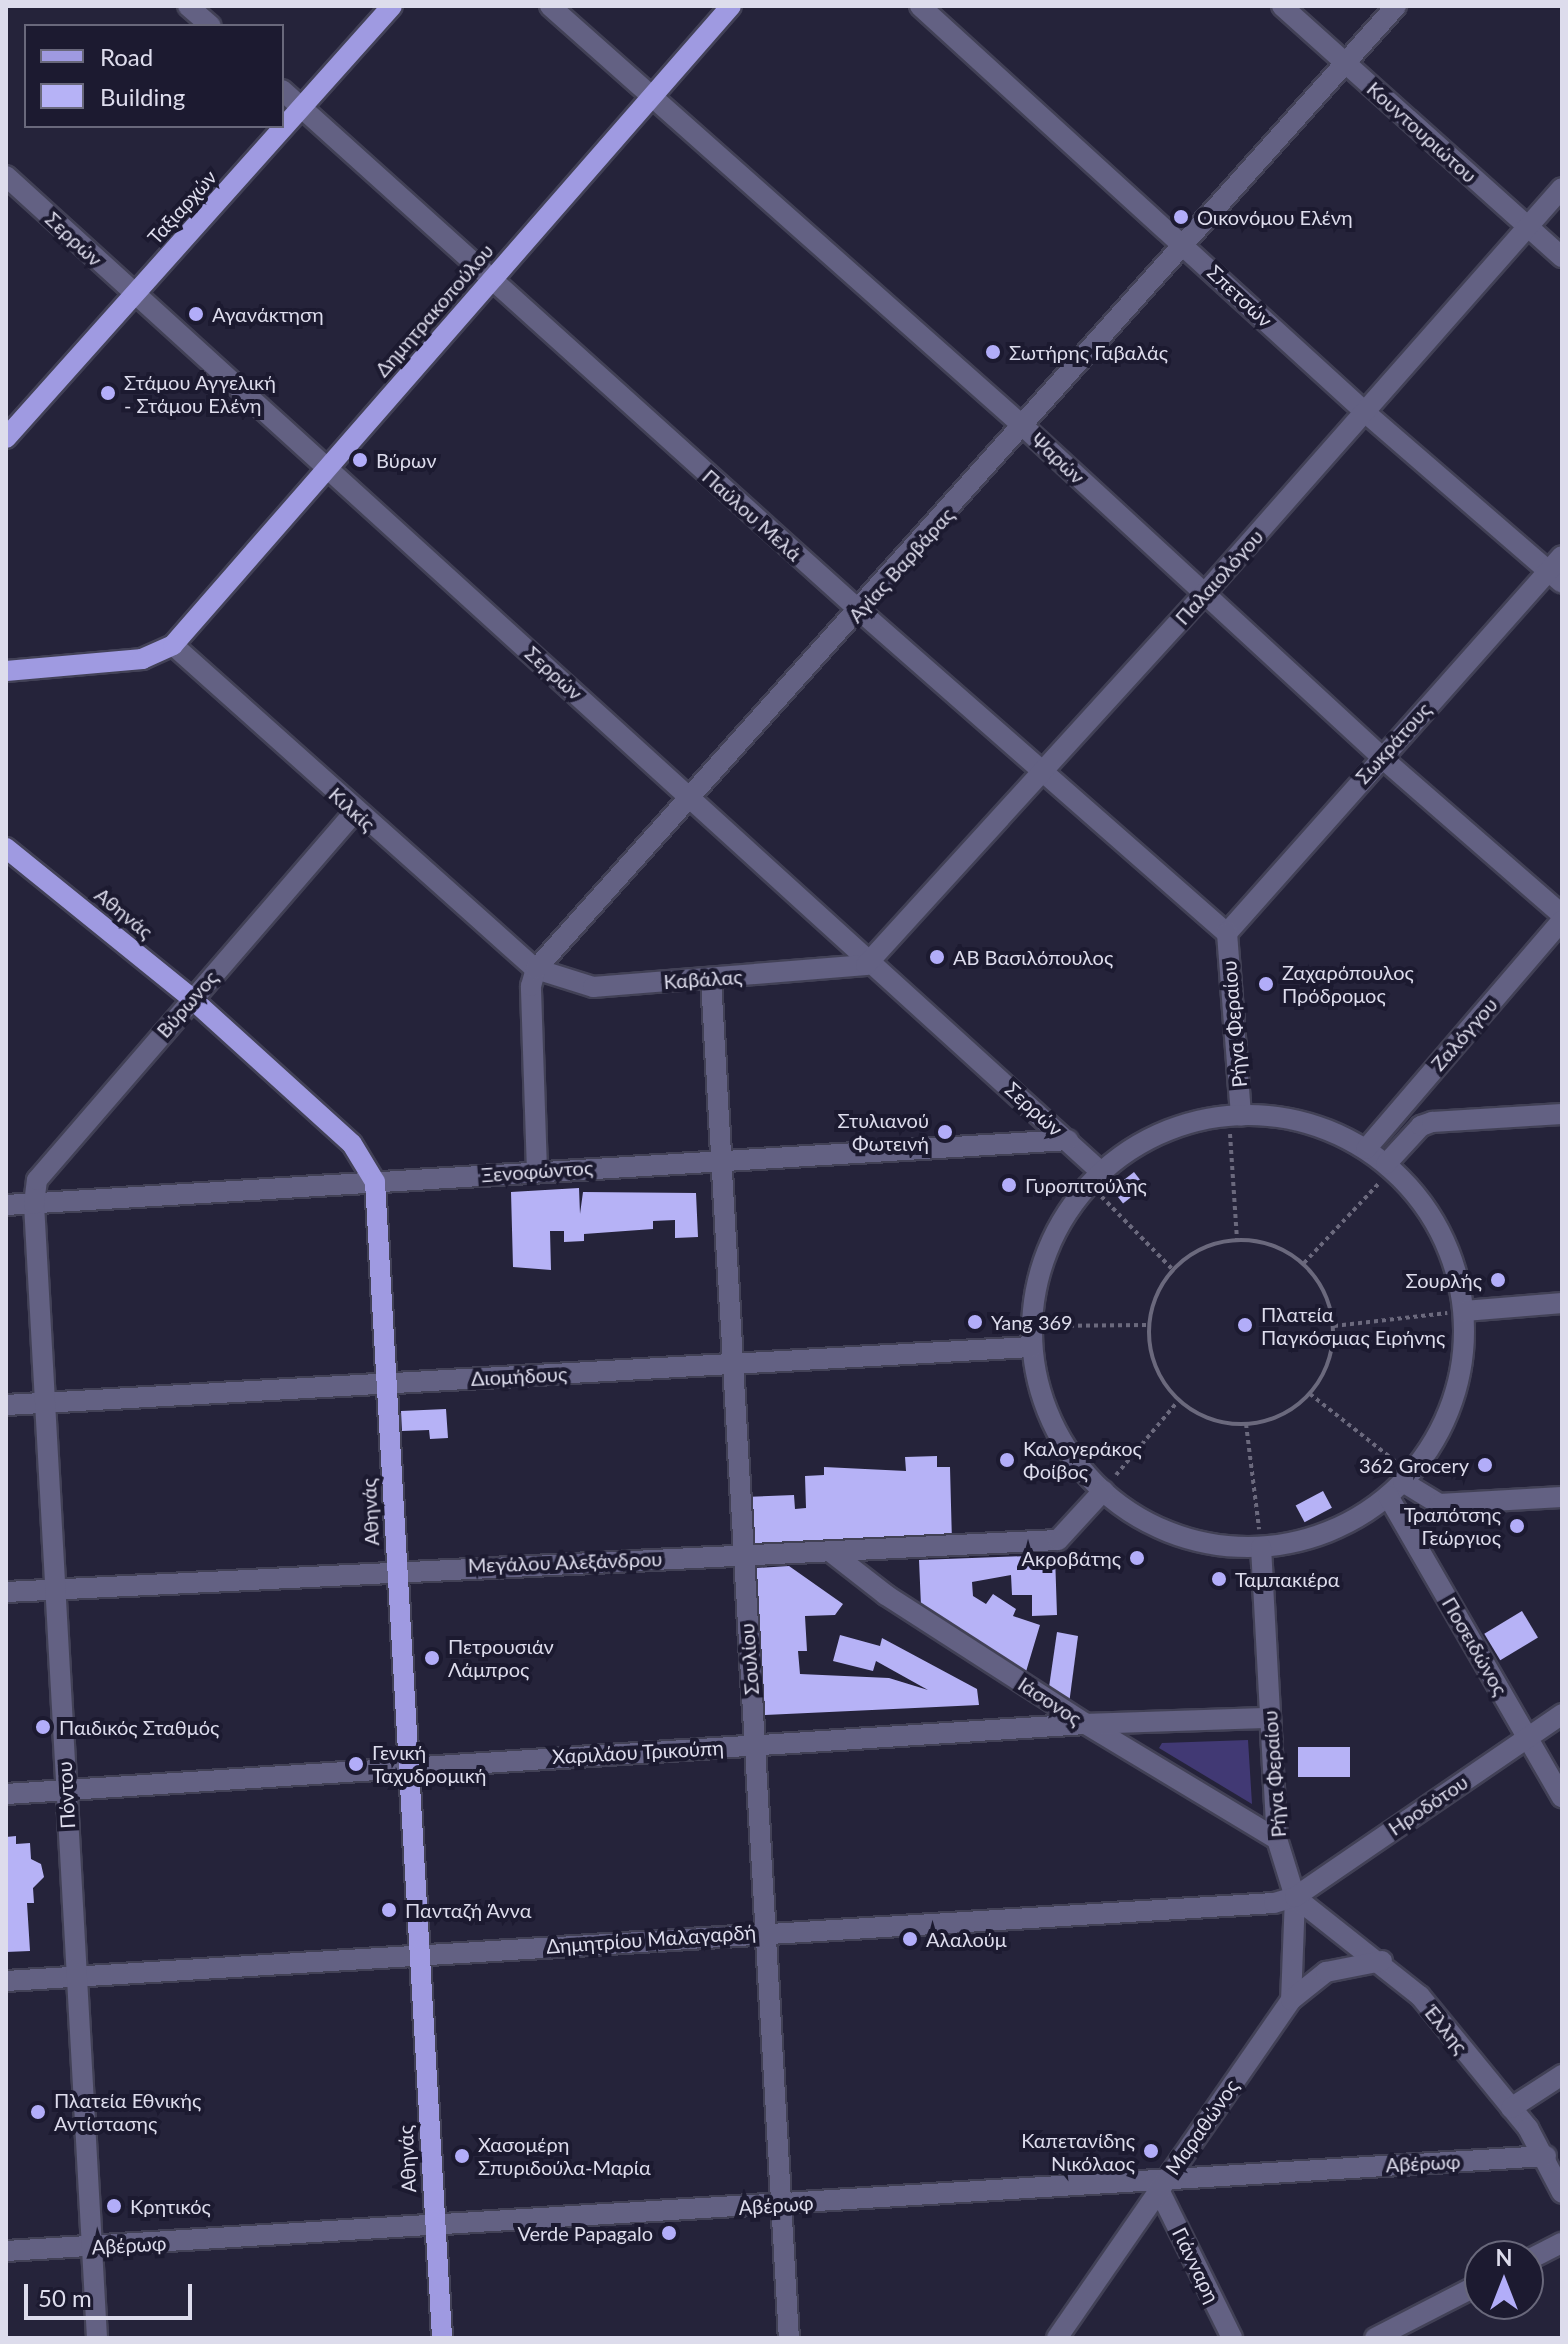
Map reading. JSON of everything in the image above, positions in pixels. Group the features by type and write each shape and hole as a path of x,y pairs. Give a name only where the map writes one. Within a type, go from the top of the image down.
{"main road":[{"name":"Ταξιαρχών","path":"284,127 392,6"},
{"name":"Δημητρακοπούλου","path":"173,645 731,6"},
{"name":"Ταξιαρχών","path":"6,438 283,128"},
{"path":"6,671 142,659 173,645"},
{"name":"Αθηνάς","path":"6,848 191,998 352,1144 375,1182 442,2338"}],"street":[{"path":"188,6 209,24"},
{"name":"Ψαρών","path":"550,6 1024,427 1380,756 1562,918"},
{"name":"Σπετσών","path":"920,6 1186,245 1366,413 1557,570"},
{"name":"Κουντουριώτου","path":"1282,6 1562,257"},
{"name":"Αγίας Βαρβάρας","path":"536,969 860,611 1396,6"},
{"name":"Παύλου Μελά","path":"284,92 860,611 1045,769 1227,933"},
{"name":"Σερρών","path":"6,176 1068,1140 1095,1178"},
{"name":"Παλαιολόγου","path":"873,962 1366,413 1562,188"},
{"name":"Σωκράτους","path":"1227,933 1380,756 1557,570"},
{"name":"Κιλκίς","path":"173,645 355,812 536,969"},
{"name":"Βύρωνος","path":"34,1204 37,1180 191,998 355,812"},
{"name":"Ζαλόγγου","path":"1366,1149 1562,918"},
{"name":"Ρήγα Φεραίου","path":"1227,933 1235,1115"},
{"name":"Καβάλας","path":"536,969 593,987 711,979 873,962"},
{"path":"536,969 531,986 537,1171"},
{"name":"Σουλίου","path":"711,979 789,2338"},
{"path":"1401,1108 1421,1126"},
{"path":"1389,1166 1421,1126 1562,1114"},
{"path":"1235,1115 1306,1123 1366,1149 1389,1166 1442,1233 1465,1311 1465,1346 1452,1403 1401,1484 1350,1522 1307,1539 1261,1547 1192,1540 1130,1512 1103,1491 1056,1431 1037,1380 1031,1326 1042,1264 1062,1222 1095,1178 1174,1128 1235,1115"},
{"name":"Ξενοφώντος","path":"6,1205 721,1158 1068,1140"},
{"name":"Πόντου","path":"34,1204 97,2338"},
{"path":"1465,1311 1562,1303"},
{"name":"Διομήδους","path":"6,1405 1032,1347"},
{"path":"1401,1484 1439,1504 1562,1497"},
{"name":"Ποσειδώνος","path":"1401,1484 1528,1737 1562,1797"},
{"name":"Μεγάλου Αλεξάνδρου","path":"6,1592 397,1570 1058,1540 1103,1491"},
{"name":"Ρήγα Φεραίου","path":"1261,1547 1277,1839 1295,1897 1291,2000"},
{"name":"Ιάσονος","path":"831,1552 886,1595 1086,1724 1277,1839"},
{"name":"Ηροδότου","path":"1295,1897 1562,1714"},
{"name":"Χαριλάου Τρικούπη","path":"6,1794 1086,1724 1270,1718"},
{"name":"Δημητρίου Μαλαγαρδή","path":"6,1981 766,1932 1256,1905 1295,1897"},
{"name":"Έλλης","path":"1295,1897 1382,1961 1420,1996 1546,2156 1562,2193"},
{"name":"Μαραθώνος","path":"1057,2338 1291,2000 1326,1972 1382,1961"},
{"path":"1511,2108 1562,2075"},
{"name":"Αβέρωφ","path":"6,2251 1163,2184 1546,2156"},
{"name":"Γιάνναρη","path":"1163,2184 1232,2338"},
{"path":"1544,2252 1562,2243"},
{"path":"1375,2338 1464,2292"}],"path":[{"path":"1235,1115 1237,1239"},
{"path":"1304,1263 1389,1166"},
{"path":"1095,1178 1172,1269"},
{"path":"1237,1239 1261,1241 1304,1263 1319,1281 1334,1326 1324,1374 1310,1394 1269,1420 1246,1424 1221,1422 1179,1400 1152,1360 1148,1325 1158,1289 1172,1269 1213,1243 1237,1239"},
{"path":"1334,1326 1465,1311"},
{"path":"1031,1326 1148,1325"},
{"path":"1310,1394 1401,1484"},
{"path":"1103,1491 1179,1400"},
{"path":"1246,1424 1261,1547"}],"shaded area":[{"path":"1248,1740 1252,1804 1159,1748 1162,1743"}],"building":[{"path":"1134,1172 1145,1186 1123,1203 1112,1189"},
{"path":"579,1188 580,1214 583,1192 696,1193 698,1237 675,1238 675,1220 653,1221 653,1229 584,1234 584,1241 564,1242 564,1231 550,1231 551,1270 513,1267 511,1192"},
{"path":"446,1409 448,1438 430,1439 429,1430 402,1431 401,1411"},
{"path":"937,1456 937,1467 950,1467 952,1542 747,1549 745,1497 794,1495 795,1509 806,1508 805,1476 824,1475 824,1467 906,1471 905,1457"},
{"path":"1323,1491 1332,1508 1305,1522 1296,1506"},
{"path":"1055,1555 1057,1615 1032,1616 1032,1595 1012,1595 1011,1575 972,1582 973,1596 986,1604 993,1594 1016,1609 1013,1616 1040,1625 1025,1675 921,1606 919,1560"},
{"path":"789,1566 843,1604 835,1615 805,1616 807,1651 798,1651 800,1674 889,1678 928,1690 876,1661 873,1671 833,1661 840,1635 880,1646 882,1638 977,1689 979,1705 765,1715 756,1568"},
{"path":"1522,1611 1538,1638 1500,1660 1484,1634"},
{"path":"1057,1632 1078,1636 1069,1704 1048,1694"},
{"path":"1298,1747 1350,1747 1350,1777 1298,1777"},
{"path":"16,1836 16,1844 30,1843 31,1859 41,1864 44,1877 33,1888 34,1903 27,1903 30,1951 6,1952 6,1837"}],"place":[{"name":"Οικονόμου Ελένη","path":"1181,217"},
{"name":"Αγανάκτηση","path":"196,314"},
{"name":"Σωτήρης Γαβαλάς","path":"993,352"},
{"name":"Στάμου Αγγελική - Στάμου Ελένη","path":"108,393"},
{"name":"Βύρων","path":"360,460"},
{"name":"ΑΒ Βασιλόπουλος","path":"937,957"},
{"name":"Ζαχαρόπουλος Πρόδρομος","path":"1266,984"},
{"name":"Στυλιανού Φωτεινή","path":"945,1132"},
{"name":"Γυροπιτούλης","path":"1009,1185"},
{"name":"Σουρλής","path":"1498,1280"},
{"name":"Yang 369","path":"975,1322"},
{"name":"Πλατεία Παγκόσμιας Ειρήνης","path":"1245,1325"},
{"name":"Καλογεράκος Φοίβος","path":"1007,1460"},
{"name":"362 Grocery","path":"1485,1465"},
{"name":"Τραπότσης Γεώργιος","path":"1517,1526"},
{"name":"Ακροβάτης","path":"1137,1558"},
{"name":"Ταμπακιέρα","path":"1219,1579"},
{"name":"Πετρουσιάν Λάμπρος","path":"432,1658"},
{"name":"Παιδικός Σταθμός","path":"43,1727"},
{"name":"Γενική Ταχυδρομική","path":"356,1764"},
{"name":"Πανταζή Άννα","path":"389,1910"},
{"name":"Αλαλούμ","path":"910,1939"},
{"name":"Πλατεία Εθνικής Αντίστασης","path":"38,2112"},
{"name":"Καπετανίδης Νικόλαος","path":"1151,2151"},
{"name":"Χασομέρη Σπυριδούλα-Μαρία","path":"462,2156"},
{"name":"Κρητικός","path":"114,2206"},
{"name":"Verde Papagalo","path":"669,2233"}]}
